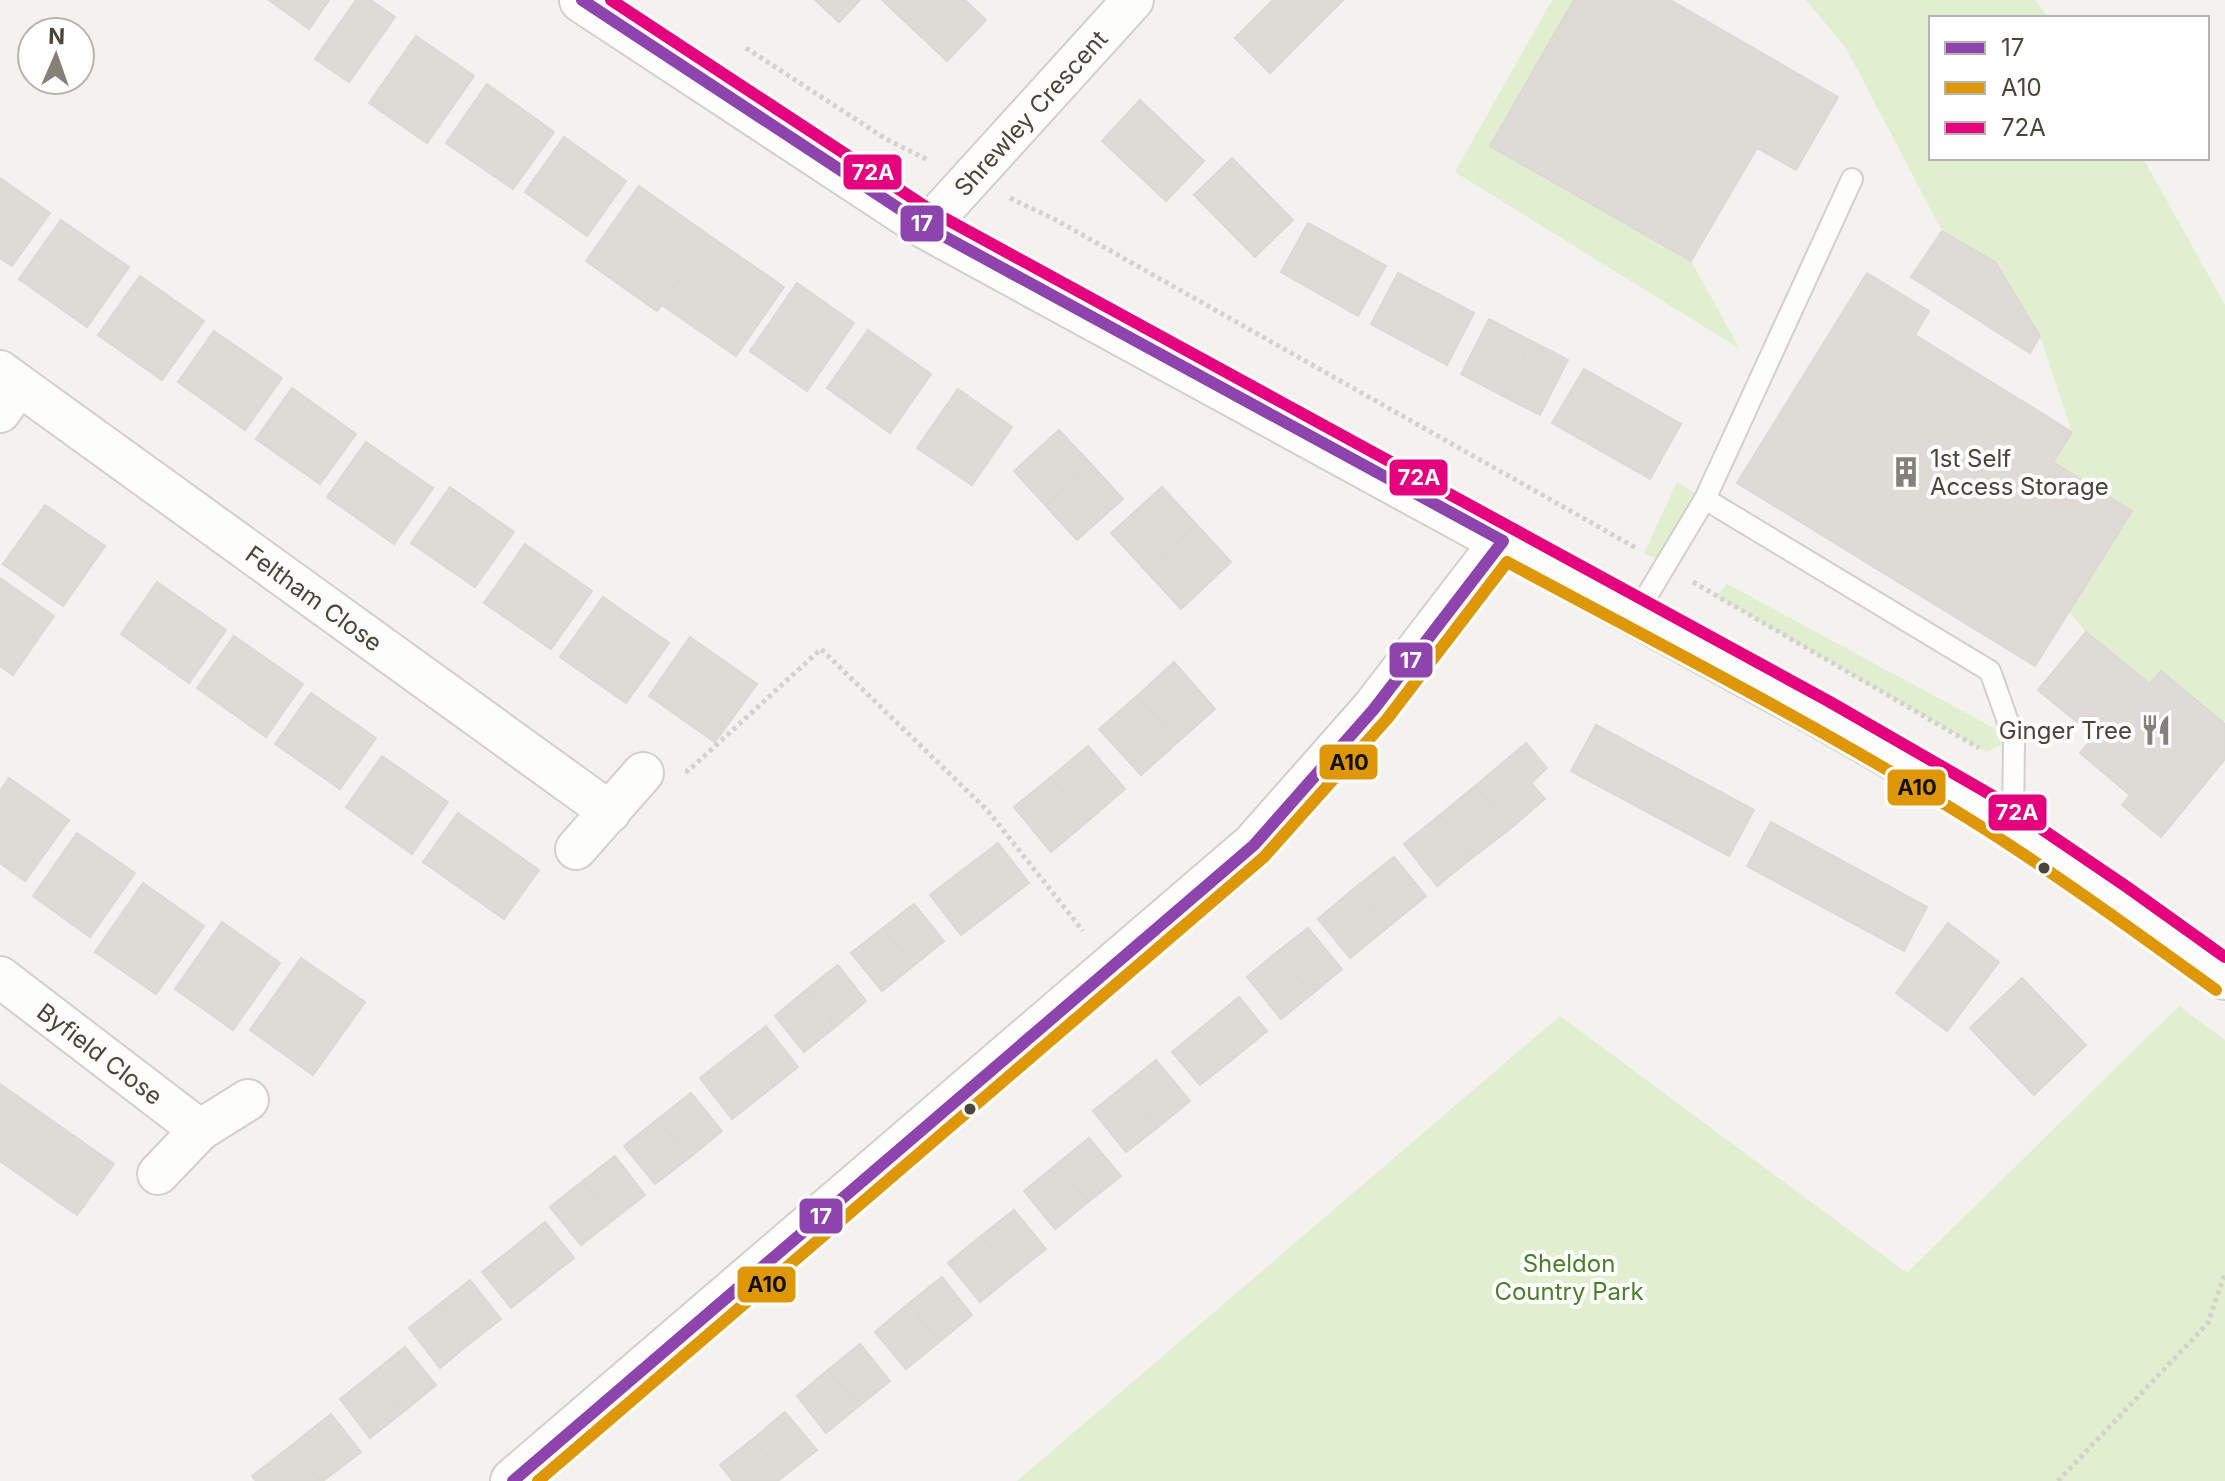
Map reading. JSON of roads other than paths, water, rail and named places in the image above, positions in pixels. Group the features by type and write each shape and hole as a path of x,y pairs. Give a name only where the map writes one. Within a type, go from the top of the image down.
{"street":[{"path":"582,0 927,227 1822,716 2013,829 2225,977"},
{"name":"Shrewley Crescent","path":"927,227 1133,0"},
{"name":"Feltham Close","path":"6,390 610,812"},
{"path":"513,1481 1254,845 1374,709 1503,541"},
{"path":"576,849 643,773"},
{"name":"Byfield Close","path":"0,977 200,1130"},
{"path":"158,1174 200,1130 248,1100"}],"lane":[{"path":"1636,614 1705,499 1852,179"},
{"path":"1705,499 1990,671 2014,739 2013,829"}],"place":[{"name":"1st Self Access Storage","path":"1906,472"},
{"name":"Ginger Tree","path":"2156,730"}],"park label":[{"name":"Sheldon Country Park","path":"1569,1277"}]}
